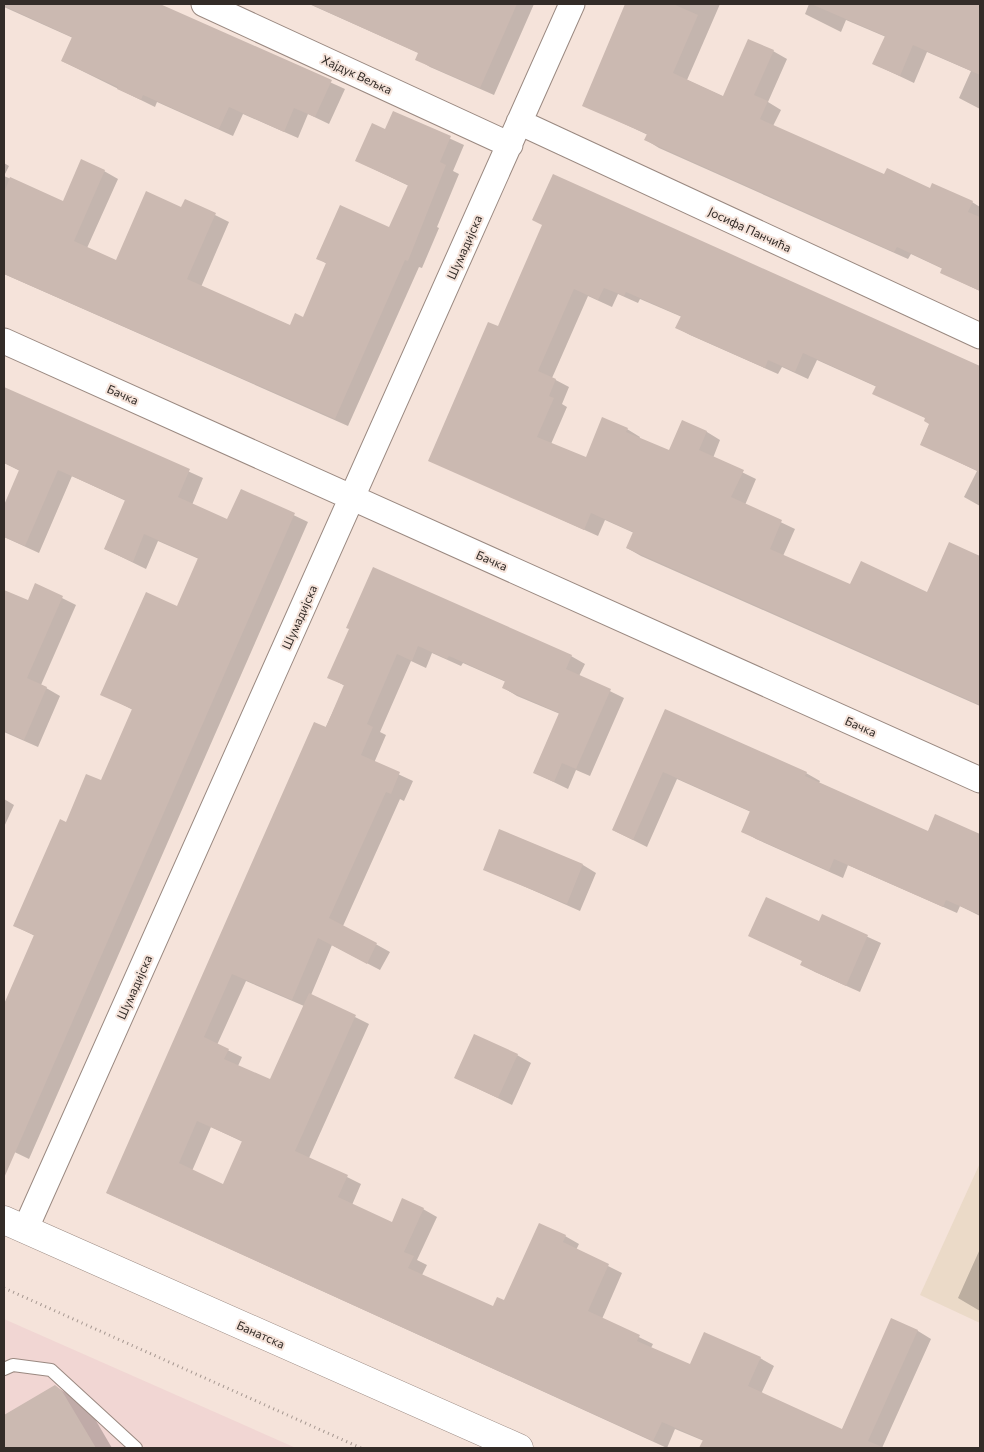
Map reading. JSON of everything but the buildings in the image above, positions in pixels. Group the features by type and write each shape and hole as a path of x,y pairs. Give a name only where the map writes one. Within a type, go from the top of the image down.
{"street":[{"name":"Хајдук Вељка","path":"204,4 515,134"},
{"name":"Шумадијска","path":"15,1225 352,498 572,4"},
{"name":"Јосифа Панчића","path":"515,134 980,336"},
{"name":"Бачка","path":"4,341 980,780"},
{"name":"Банатска","path":"15,1225 519,1448"}],"lane":[{"path":"4,1369 13,1365 50,1370 136,1448"}],"path":[{"path":"4,1288 361,1448"}],"shaded area":[{"path":"980,1163 980,1323 920,1295"},
{"path":"4,1319 296,1448 4,1448"}]}
